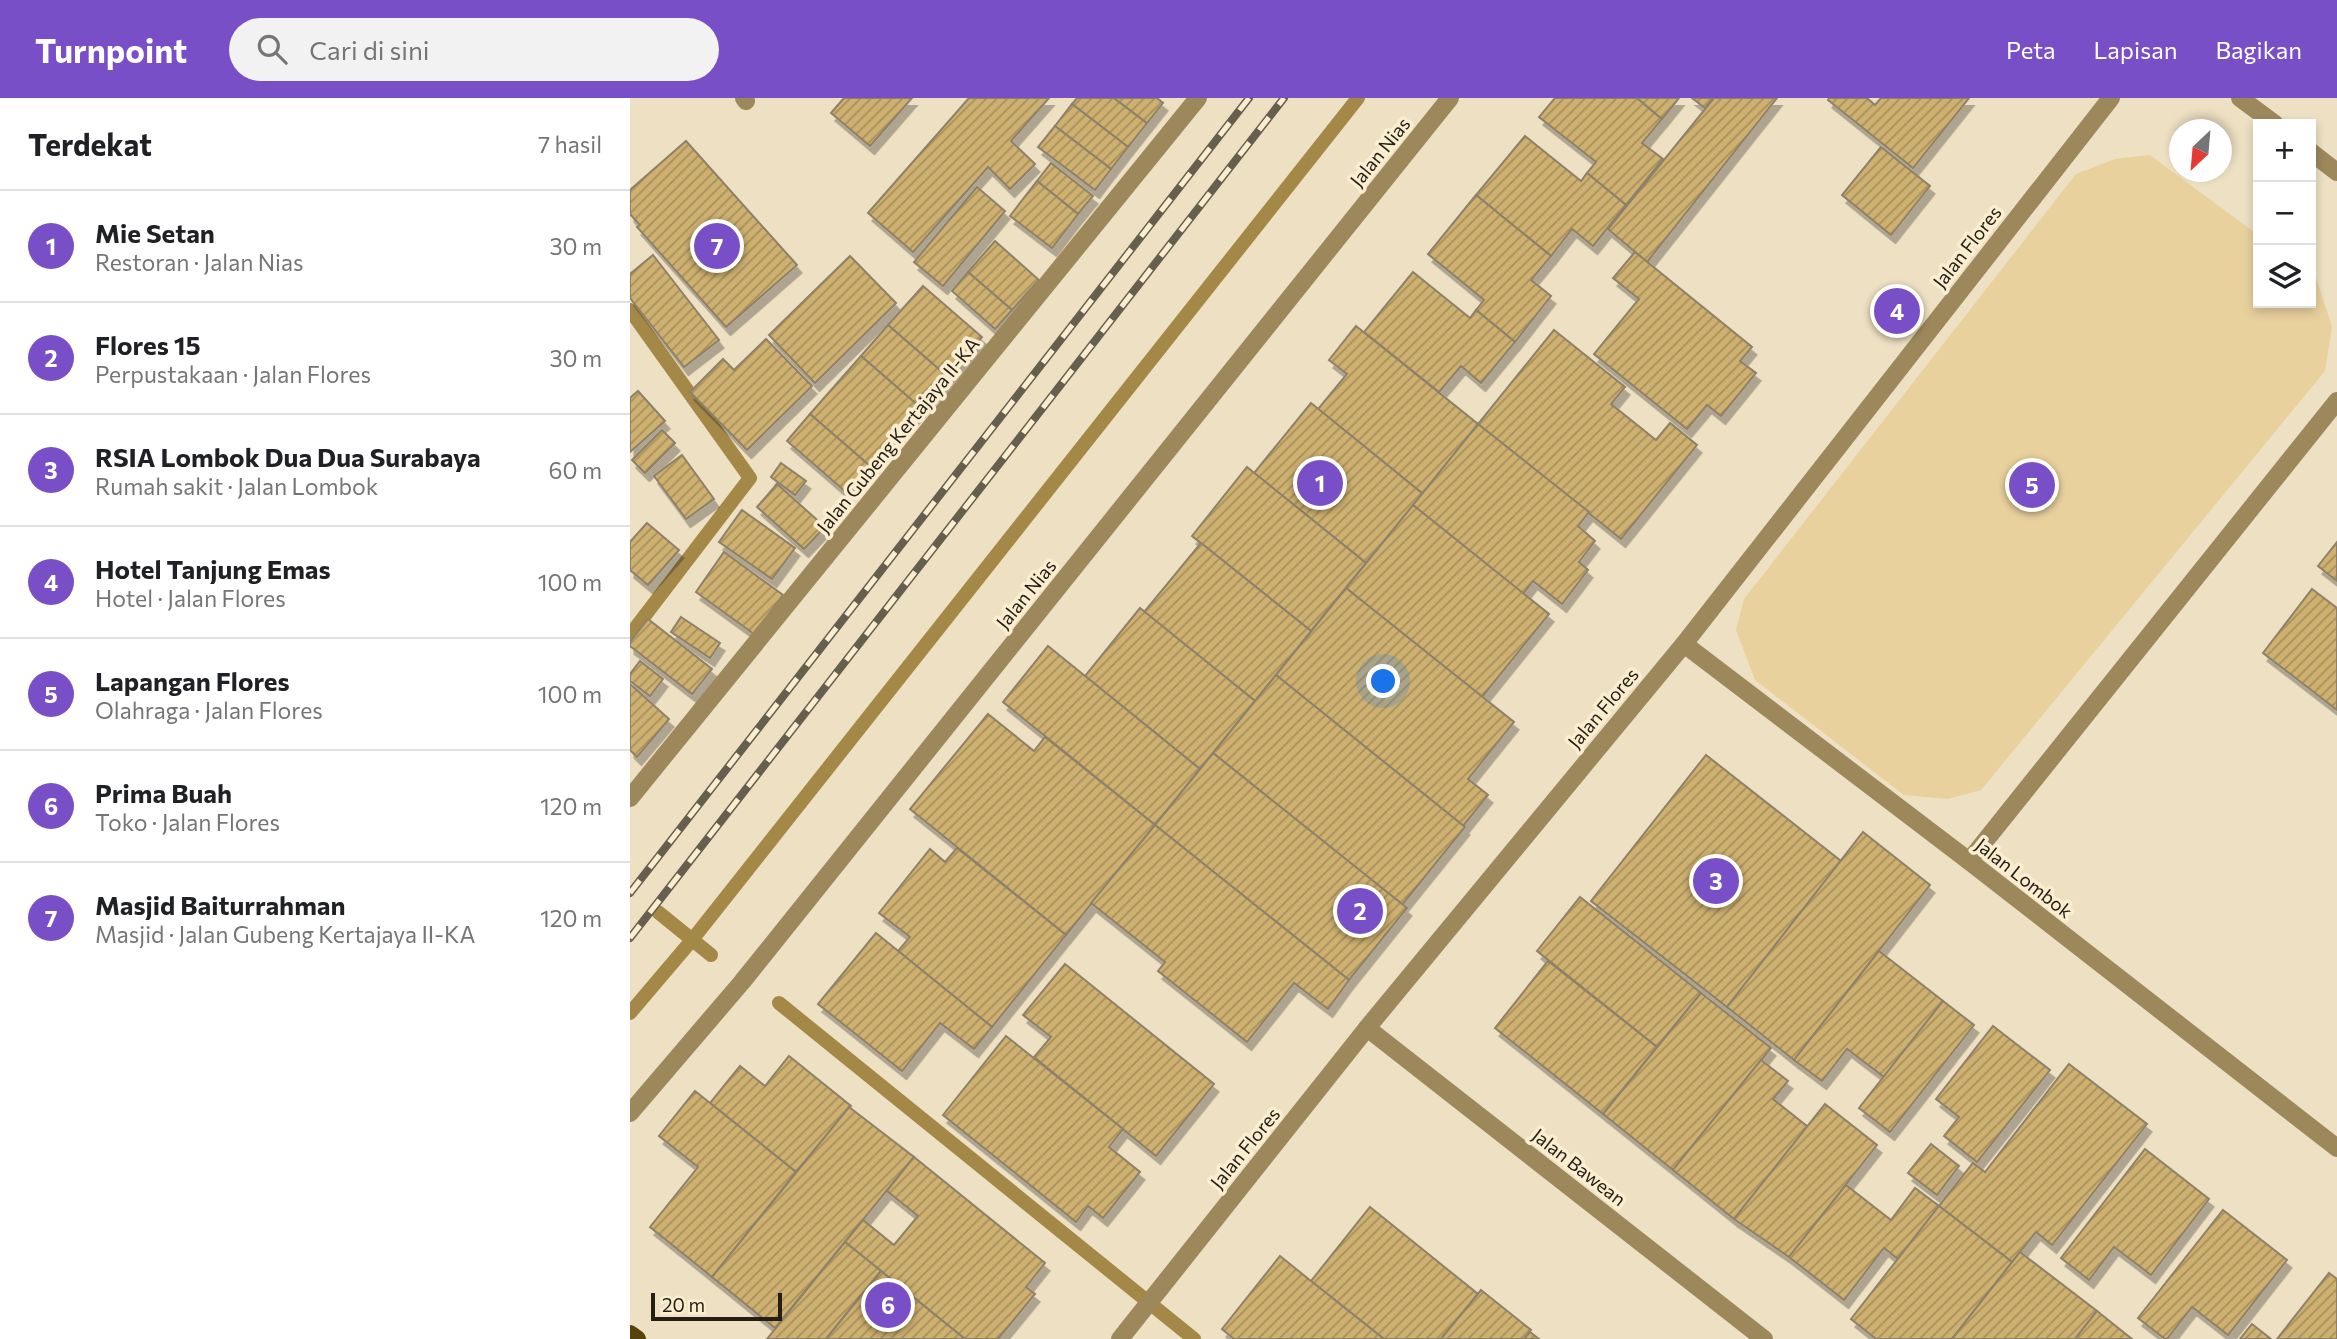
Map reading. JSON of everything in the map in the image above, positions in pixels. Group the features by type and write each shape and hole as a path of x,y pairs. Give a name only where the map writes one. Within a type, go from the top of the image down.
{"main road":[{"path":"630,1334 637,1339"}],"street":[{"name":"Jalan Gubeng Kertajaya II-KA","path":"630,797 1198,98"},
{"name":"Jalan Nias","path":"630,1114 742,982 1450,98"},
{"name":"Jalan Flores","path":"1125,1333 1367,1028 1684,644 2111,98"},
{"path":"2241,98 2268,119"},
{"path":"2316,156 2337,172"},
{"path":"1969,861 2337,401"},
{"name":"Jalan Lombok","path":"1684,644 1969,861 2337,1148"},
{"name":"Jalan Bawean","path":"1367,1028 1764,1339"}],"shaded area":[{"path":"2150,155 2169,169 2169,182 2186,182 2253,231 2253,308 2316,308 2316,277 2332,327 2325,371 1981,790 1948,799 1904,795 1755,680 1736,630 1744,599 2076,174 2115,159"}],"building":[{"path":"844,98 912,98 870,146 831,113"},
{"path":"969,98 1049,98 1011,141 1035,164 1010,189 988,167 913,252 868,213"},
{"path":"1077,98 1114,98 1147,123 1128,147 1072,104"},
{"path":"1114,98 1157,98 1163,103 1147,123"},
{"path":"1555,98 1637,98 1662,119 1642,143 1663,159 1626,205 1587,173 1596,162 1539,117"},
{"path":"1637,98 1679,98 1662,119"},
{"path":"1692,98 1713,98 1705,108"},
{"path":"1714,98 1777,98 1647,262 1608,229"},
{"path":"1867,98 1875,105 1881,98 1969,98 1913,168 1828,100"},
{"path":"1072,104 1128,147 1111,169 1055,126"},
{"path":"1055,126 1111,169 1095,190 1038,147"},
{"path":"1525,136 1581,181 1587,173 1626,205 1593,246 1572,229 1551,256 1476,195"},
{"path":"686,141 797,265 726,327 637,227 640,225 630,214 630,190"},
{"path":"1881,147 1930,186 1891,235 1842,195"},
{"path":"1051,163 1093,196 1078,214 1037,181"},
{"path":"1037,181 1078,214 1052,248 1010,216"},
{"path":"977,187 1005,211 943,286 914,262"},
{"path":"1476,195 1551,256 1531,280 1551,296 1515,342 1476,310 1484,300 1428,254"},
{"path":"995,241 1039,280 1012,310 968,272"},
{"path":"1635,252 1752,347 1740,361 1756,373 1721,416 1707,405 1687,429 1594,354 1639,299 1613,278"},
{"path":"653,255 719,340 684,367 630,298 630,274"},
{"path":"850,256 896,303 815,383 769,335"},
{"path":"968,272 1012,310 995,329 952,291"},
{"path":"1413,272 1470,318 1476,310 1515,342 1481,383 1461,366 1439,392 1364,332"},
{"path":"923,286 982,337 948,377 888,325"},
{"path":"888,325 948,377 921,408 861,356"},
{"path":"1356,326 1478,424 1423,494 1318,409 1347,374 1329,360"},
{"path":"1554,330 1625,387 1611,404 1656,440 1670,423 1697,445 1621,539 1478,424"},
{"path":"766,339 812,386 747,450 690,392 723,359 734,370"},
{"path":"861,356 921,408 870,466 810,414"},
{"path":"638,391 665,421 630,452 630,398"},
{"path":"1311,403 1423,494 1366,563 1254,473"},
{"path":"810,414 870,466 846,492 787,441"},
{"path":"1478,424 1589,512 1578,526 1595,541 1579,562 1588,570 1562,604 1533,581 1523,594 1413,505"},
{"path":"662,430 675,443 645,473 632,460"},
{"path":"682,455 714,499 686,519 654,476"},
{"path":"781,463 806,481 795,495 771,477"},
{"path":"1247,467 1366,563 1311,631 1192,536"},
{"path":"777,484 825,527 804,549 757,507"},
{"path":"1413,505 1549,614 1482,697 1346,588"},
{"path":"742,510 795,548 772,579 719,542"},
{"path":"647,523 679,550 648,585 630,570 630,542"},
{"path":"2337,542 2337,581 2318,566"},
{"path":"1201,543 1311,631 1255,701 1144,612"},
{"path":"724,552 783,595 754,634 696,592"},
{"path":"1346,588 1514,722 1468,779 1488,795 1463,826 1276,675"},
{"path":"2312,589 2337,608 2337,710 2263,653"},
{"path":"1140,608 1255,701 1200,769 1085,676"},
{"path":"681,617 720,643 710,658 671,632"},
{"path":"648,619 712,669 692,694 630,646 630,642"},
{"path":"1048,646 1200,769 1155,825 1003,702"},
{"path":"640,661 663,679 650,696 630,681 630,674"},
{"path":"1276,675 1465,827 1402,905 1213,753"},
{"path":"630,684 669,719 637,757 630,750"},
{"path":"988,714 1034,751 1045,737 1155,825 1066,935 910,809"},
{"path":"1213,753 1407,908 1349,980 1155,825"},
{"path":"1706,755 1841,861 1727,1007 1591,901"},
{"path":"1155,825 1349,980 1328,1009 1294,983 1247,1042 1158,971 1165,962 1091,903"},
{"path":"1863,832 1930,885 1794,1060 1727,1007"},
{"path":"957,848 1066,935 992,1027 898,951 910,937 879,913 930,849 945,862"},
{"path":"1580,897 1701,993 1657,1047 1537,951"},
{"path":"876,933 992,1027 974,1049 940,1023 902,1071 818,1004"},
{"path":"1879,951 1943,1001 1884,1077 1847,1049 1822,1081 1794,1060"},
{"path":"1548,961 1657,1047 1603,1114 1495,1028"},
{"path":"1065,964 1214,1084 1156,1156 1034,1057 1051,1037 1023,1015"},
{"path":"1701,993 1771,1048 1673,1170 1603,1114"},
{"path":"1943,1001 1974,1025 1890,1132 1859,1108"},
{"path":"1993,1026 2050,1070 1977,1162 1944,1136 1959,1117 1936,1099"},
{"path":"1006,1036 1123,1129 1109,1147 1140,1172 1103,1218 1088,1206 1076,1222 943,1115"},
{"path":"789,1056 851,1106 796,1172 710,1103 740,1066 765,1086"},
{"path":"1761,1060 1788,1081 1773,1099 1808,1127 1734,1219 1673,1170"},
{"path":"2069,1064 2147,1124 2052,1245 2036,1232 2012,1262 1939,1206 1973,1163 1985,1172"},
{"path":"695,1091 796,1172 712,1277 650,1227 698,1167 659,1136"},
{"path":"1825,1104 1877,1145 1789,1257 1734,1219"},
{"path":"849,1107 914,1157 775,1328 712,1277"},
{"path":"1931,1144 1959,1166 1937,1195 1908,1173"},
{"path":"2145,1149 2209,1199 2151,1275 2114,1247 2089,1280 2061,1258"},
{"path":"914,1157 1045,1263 1026,1287 1035,1294 998,1339 965,1339 845,1242 863,1220 894,1245 918,1216 887,1191"},
{"path":"1846,1185 1891,1220 1915,1188 1939,1206 1898,1259 1884,1248 1844,1300 1789,1257"},
{"path":"1939,1206 2012,1262 1952,1339 1876,1339 1851,1319"},
{"path":"1370,1207 1478,1294 1441,1339 1384,1339 1311,1281"},
{"path":"2223,1210 2287,1260 2228,1335 2192,1307 2165,1339 2138,1318"},
{"path":"845,1242 881,1271 826,1339 767,1339"},
{"path":"2020,1252 2097,1311 2075,1339 1952,1339"},
{"path":"1280,1256 1384,1339 1234,1339 1222,1329"},
{"path":"881,1271 965,1339 826,1339"},
{"path":"2329,1273 2337,1279 2337,1339 2277,1339"},
{"path":"1481,1290 1531,1330 1524,1339 1441,1339"},
{"path":"2097,1311 2132,1339 2075,1339"},
{"path":"2252,1324 2271,1339 2240,1339"},
{"path":"1530,1332 1539,1339 1524,1339"}],"waterway":[{"path":"630,1013 692,940 1358,98"},
{"path":"630,310 750,478 630,635"},
{"path":"658,912 711,955"},
{"path":"779,1003 1194,1339"}],"railway":[{"path":"630,893 1249,98"},
{"path":"630,938 1284,98"}],"place":[{"name":"Masjid Baiturrahman","path":"717,246"},
{"name":"Hotel Tanjung Emas","path":"1897,311"},
{"name":"Mie Setan","path":"1320,483"},
{"name":"Lapangan Flores","path":"2032,485"},
{"name":"RSIA Lombok Dua Dua Surabaya","path":"1716,881"},
{"name":"Flores 15","path":"1360,911"},
{"name":"Prima Buah","path":"888,1305"}]}
